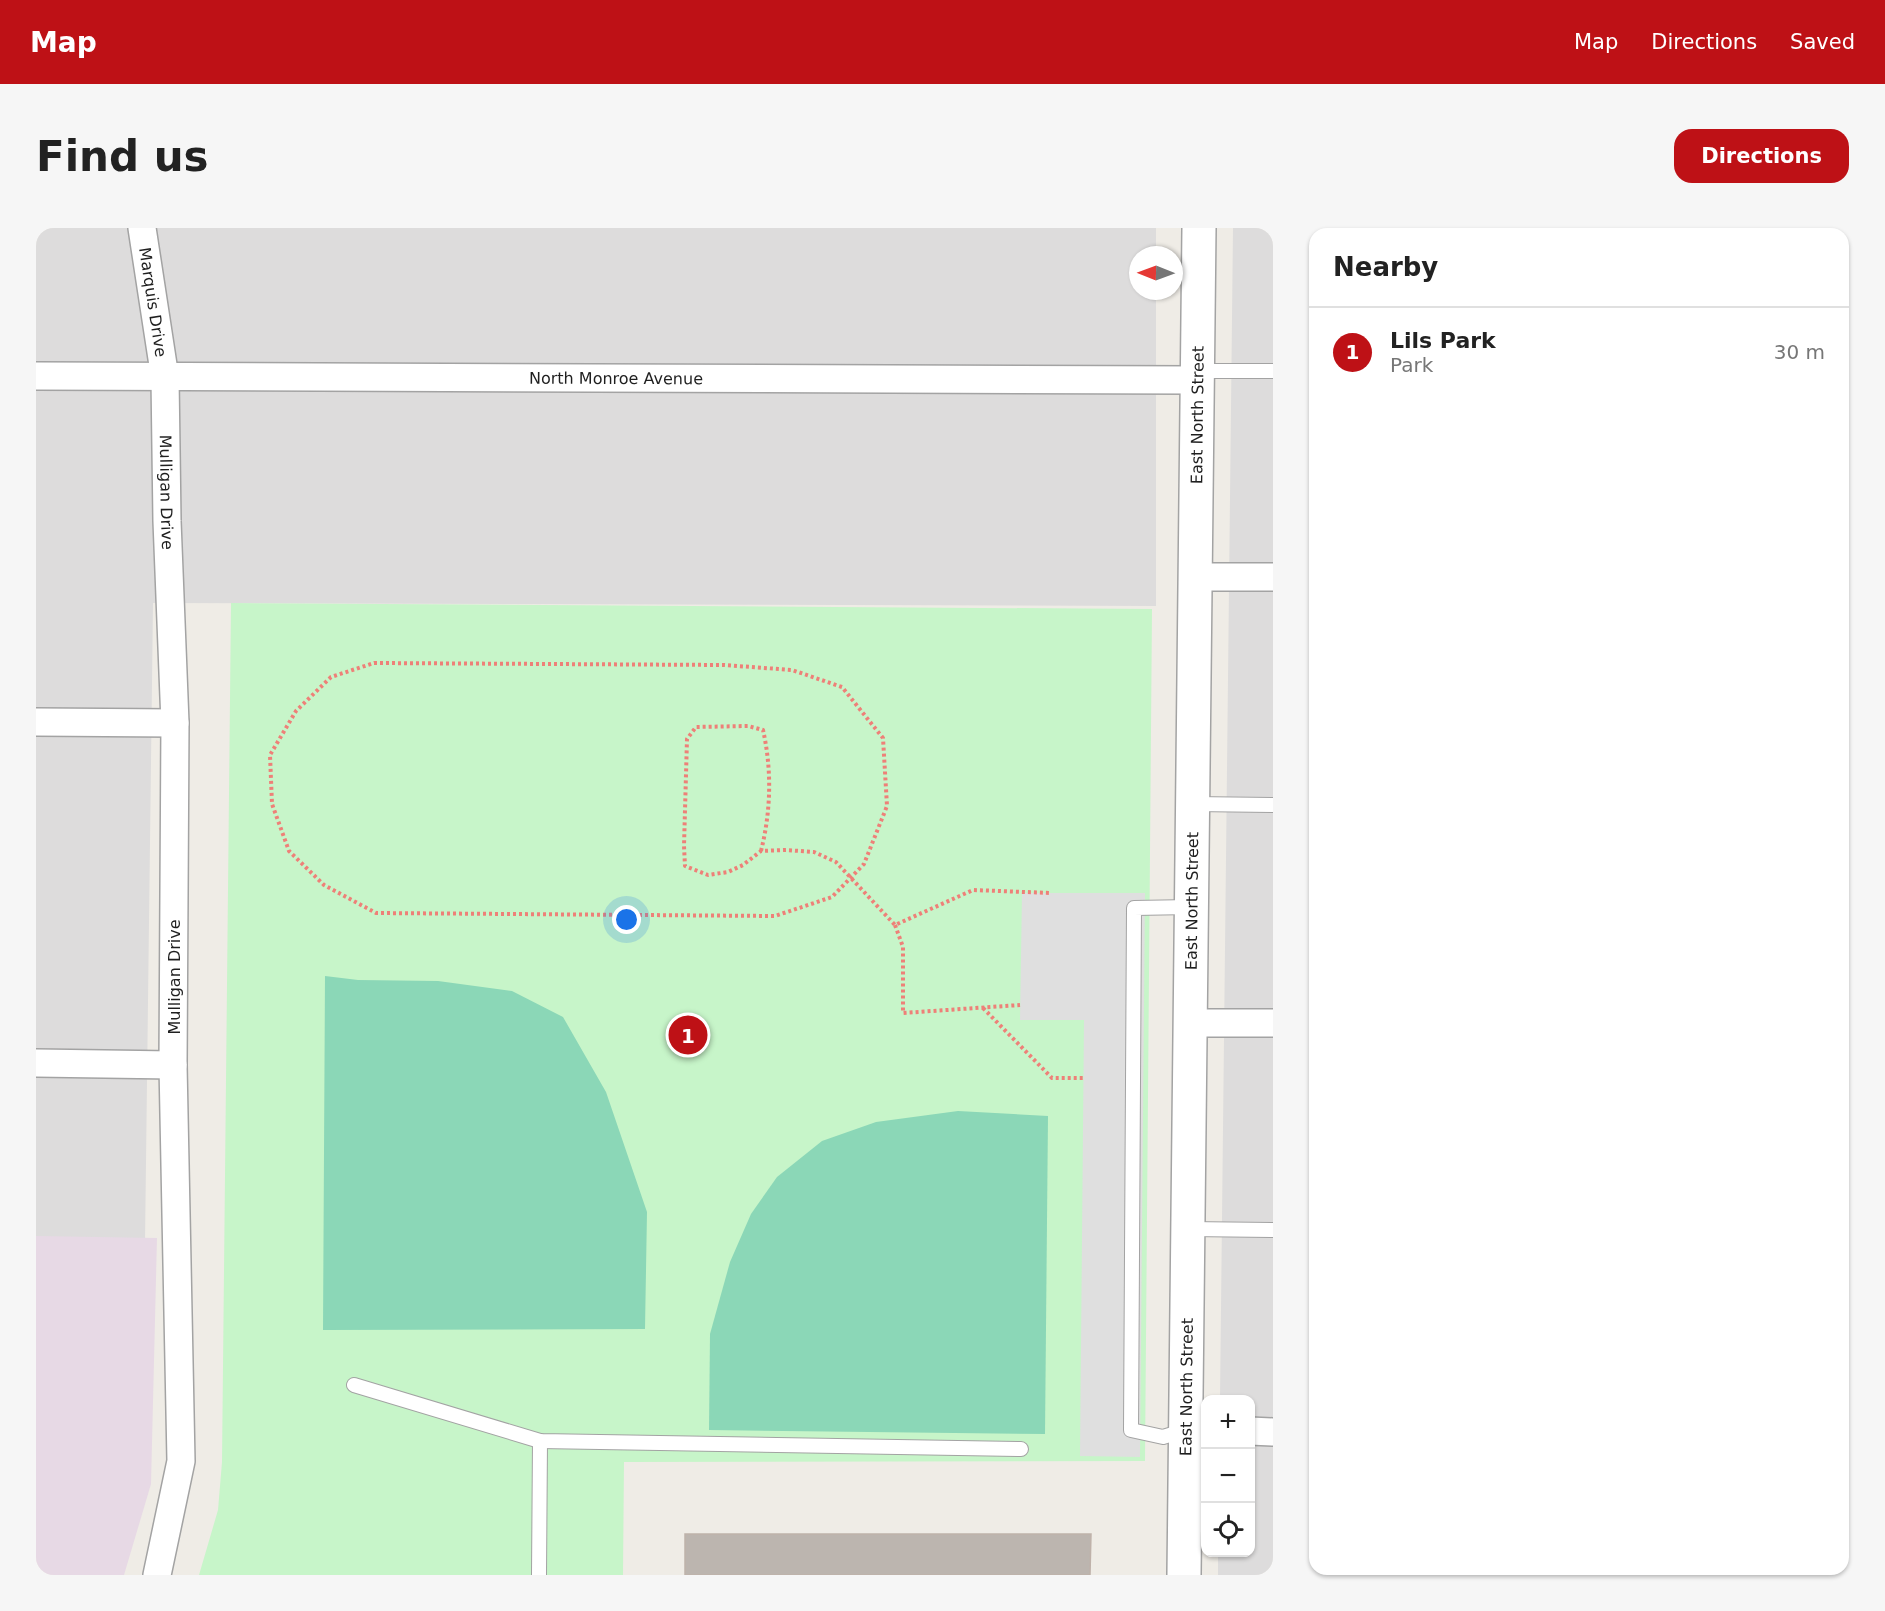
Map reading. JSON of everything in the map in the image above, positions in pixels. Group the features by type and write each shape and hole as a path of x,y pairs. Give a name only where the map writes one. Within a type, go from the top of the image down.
{"street":[{"name":"Marquis Drive","path":"142,228 165,378"},
{"name":"East North Street","path":"1184,1575 1196,1430 1188,1229 1199,228"},
{"name":"North Monroe Avenue","path":"36,376 165,378 1197,375"},
{"name":"Mulligan Drive","path":"158,1575 181,1461 173,1065 175,723 167,521 165,378"},
{"path":"1195,577 1273,577"},
{"path":"36,722 175,723"},
{"path":"1189,1023 1273,1023"},
{"path":"36,1063 173,1065"},
{"path":"1255,1431 1273,1432"}],"lane":[{"path":"1197,375 1273,370"},
{"path":"1193,804 1273,805"},
{"path":"1191,906 1134,908 1131,1430 1163,1437 1196,1430"},
{"path":"1188,1229 1273,1230"},
{"path":"354,1385 540,1441 1021,1449"},
{"path":"539,1575 540,1441"}],"path":[{"path":"374,663 724,665 792,670 842,687 883,738 887,806 864,864 851,878 832,897 774,916 376,913 324,885 289,851 272,804 270,755 296,711 331,677 374,663"},
{"path":"761,851 768,824 770,775 763,730 748,726 696,727 687,738 685,866 708,875 728,872 744,866 761,851 814,852 836,862 895,926 903,947 903,1013 1020,1005"},
{"path":"895,926 973,890 1051,893"},
{"path":"982,1008 1052,1078 1084,1078"}],"shaded area":[{"path":"36,228 1156,228 1156,246 1129,246 1129,300 1156,300 1156,606 153,603 145,1242 36,1240"},
{"path":"1233,228 1273,228 1273,1575 1218,1575 1218,1557 1255,1557 1255,1395 1220,1395"},
{"path":"1022,893 1145,893 1140,1457 1080,1456 1084,1020 1020,1020"},
{"path":"36,1236 157,1238 151,1484 124,1575 36,1575"}],"green space":[{"path":"231,603 1152,609 1145,1461 624,1462 623,1575 199,1575 218,1510 222,1462"},
{"path":"325,976 358,980 438,981 512,991 563,1017 606,1092 647,1212 645,1329 323,1330"},
{"path":"958,1111 1048,1116 1045,1434 709,1430 710,1334 730,1262 751,1214 777,1177 822,1141 876,1122"}],"building":[{"path":"685,1534 1091,1534 1090,1575 685,1575"}],"place":[{"name":"Lils Park","path":"688,1035"}]}
